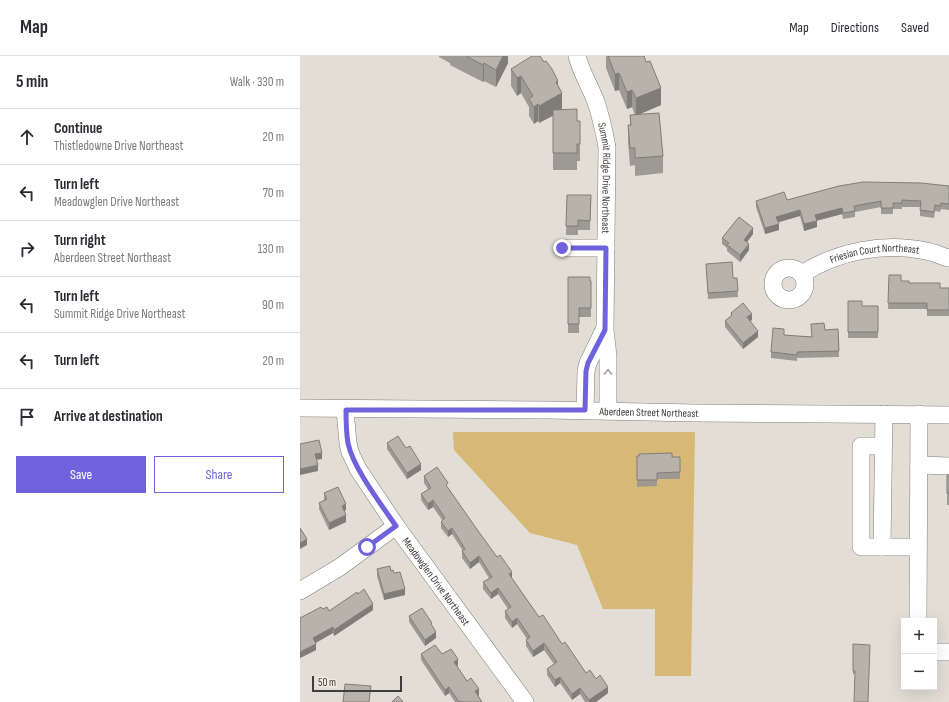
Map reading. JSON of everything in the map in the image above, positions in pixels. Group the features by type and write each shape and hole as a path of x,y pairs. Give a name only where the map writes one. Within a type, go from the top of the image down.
{"street":[{"name":"Summit Ridge Drive Northeast","path":"577,56 585,81 595,101 603,123 607,147 605,330 608,356 608,411"},
{"name":"Friesian Court Northeast","path":"802,274 817,264 855,251 891,247 926,250 949,258"},
{"path":"562,248 606,248"},
{"name":"Summit Ridge Drive Northeast","path":"585,410 586,371 588,363 605,330"},
{"name":"Aberdeen Street Northeast","path":"300,408 346,410 585,410 695,413 949,415"},
{"name":"Meadowglen Drive Northeast","path":"346,410 347,435 350,452 358,469 396,526 525,702"},
{"path":"884,414 882,547 918,547"},
{"path":"918,618 919,414"},
{"path":"919,465 949,466"},
{"path":"300,591 340,567 396,526"},
{"path":"937,652 949,652"}],"shaded area":[{"path":"453,432 695,432 691,676 655,676 655,609 603,609 577,545 530,533 454,450"}],"building":[{"path":"466,56 503,56 496,70 484,63 483,65"},
{"path":"532,56 540,56 544,62 546,61 558,81 556,82 562,93 539,106 538,104 534,107 529,99 533,96 521,76 517,78 511,69"},
{"path":"608,56 644,56 646,62 650,61 661,88 636,98 632,90 627,92 619,73 615,74"},
{"path":"577,109 577,121 580,121 580,144 577,144 577,153 553,153 553,110"},
{"path":"659,113 663,156 635,158 635,148 630,148 628,125 631,125 630,115"},
{"path":"863,182 921,183 949,186 949,204 941,203 940,206 935,205 934,212 920,210 921,201 902,200 902,203 893,203 893,208 881,208 881,201 854,206 855,211 843,213 842,208 815,215 817,221 804,224 800,210 776,217 779,224 765,228 756,201 784,192 787,200 839,186"},
{"path":"567,195 591,195 590,221 578,220 578,226 566,226"},
{"path":"739,217 753,228 744,240 749,244 740,255 727,245 729,243 722,238"},
{"path":"732,262 733,278 737,278 738,291 708,293 706,264"},
{"path":"889,275 901,275 901,281 909,281 909,283 940,283 940,288 949,288 949,310 927,310 927,303 888,303"},
{"path":"568,277 590,277 591,281 591,308 579,308 579,324 568,324"},
{"path":"848,301 862,301 862,306 878,306 878,332 848,332"},
{"path":"743,303 752,314 747,317 758,331 743,343 725,321 732,315 731,313"},
{"path":"824,323 825,330 838,329 839,351 797,352 797,355 771,352 773,328 784,329 784,335 812,337 811,324"},
{"path":"398,436 406,448 410,446 421,464 407,473 387,443"},
{"path":"319,440 322,453 315,454 318,465 300,469 300,444"},
{"path":"672,453 672,457 680,457 680,472 657,473 657,480 637,480 637,456 639,456 639,454"},
{"path":"437,467 448,483 446,485 476,528 497,557 500,555 512,572 509,574 539,617 543,615 562,644 565,642 586,673 590,670 596,679 600,675 608,687 589,700 580,688 572,694 560,677 555,680 547,669 557,662 544,643 533,651 526,640 530,637 517,618 512,622 505,611 511,607 498,588 491,593 483,582 492,577 479,556 470,563 462,551 465,549 452,528 448,531 441,522 445,518 433,500 428,504 421,494 431,488 424,476"},
{"path":"947,475 949,475 949,493 947,493"},
{"path":"338,487 346,504 342,506 346,515 329,523 319,503 327,499 324,493"},
{"path":"300,528 307,539 300,543"},
{"path":"390,566 391,571 393,570 394,573 400,572 405,589 384,594 377,569"},
{"path":"364,589 373,604 334,630 333,627 313,638 316,644 300,652 300,618 321,607 323,609 327,607 329,611"},
{"path":"422,608 436,632 425,640 409,616"},
{"path":"853,644 870,645 868,702 854,702 855,671 853,671"},
{"path":"435,645 442,654 451,649 458,659 454,662 467,681 471,678 479,689 475,691 482,702 459,702 449,687 445,690 421,654"},
{"path":"345,684 371,686 369,702 343,702"},
{"path":"398,696 403,702 392,702"}],"route":[{"path":"367,547 396,526 358,469 350,452 347,435 346,410 585,410 586,371 588,363 605,330 606,248 562,248"}]}
